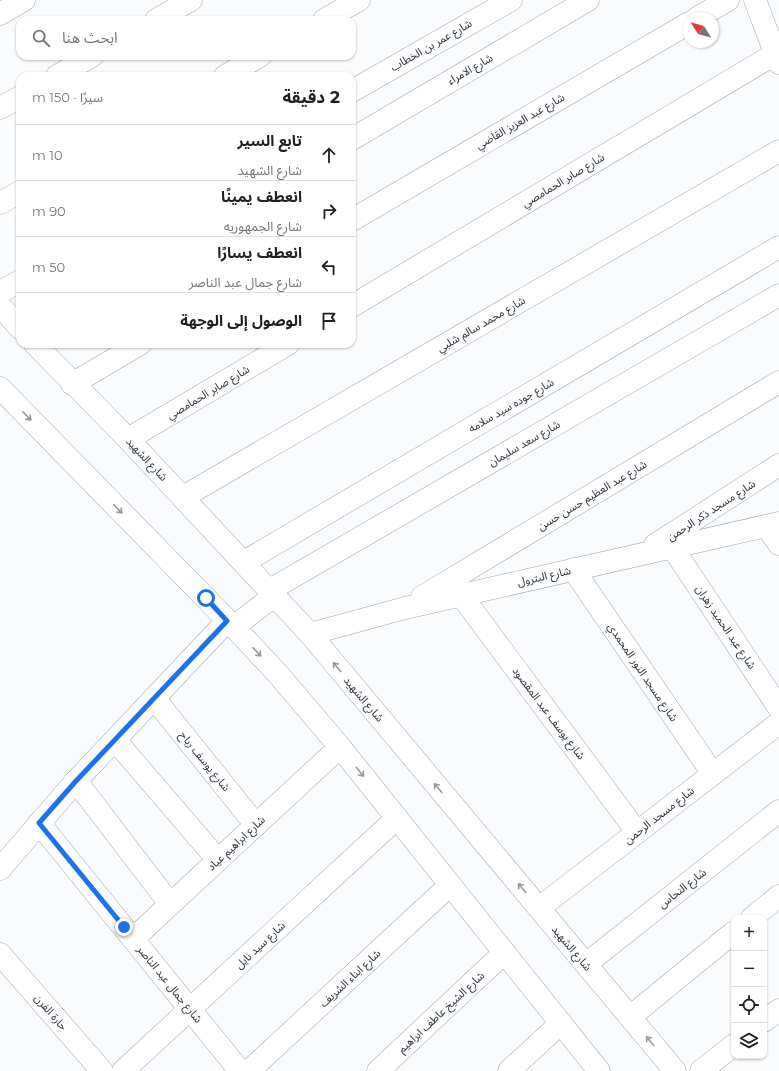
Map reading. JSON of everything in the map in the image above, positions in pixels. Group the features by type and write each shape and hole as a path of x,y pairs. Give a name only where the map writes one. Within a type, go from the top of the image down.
{"street":[{"path":"0,14 24,0"},
{"path":"163,16 192,0"},
{"path":"331,16 359,0"},
{"name":"شارع عمر بن الخطاب","path":"356,89 511,0"},
{"name":"شارع الامراء","path":"356,137 588,0"},
{"path":"707,12 728,0"},
{"path":"755,0 776,49"},
{"name":"شارع عبد العزيز القاضي","path":"356,218 683,27"},
{"name":"شارع صابر الحمامصي","path":"356,304 776,49"},
{"path":"64,72 85,60"},
{"path":"232,72 253,60"},
{"path":"0,108 16,99"},
{"name":"شارع محمد سالم شلبي","path":"182,497 779,151"},
{"path":"0,203 16,194"},
{"name":"شارع جوده سيد سلامه","path":"244,562 779,248"},
{"path":"0,292 16,283"},
{"name":"شارع سعد سليمان","path":"0,869 76,781 154,698 231,624 272,593 779,295"},
{"path":"0,306 16,324"},
{"name":"شارع الشهيد","path":"39,348 244,562 310,634 675,1071"},
{"path":"72,384 133,348"},
{"name":"شارع صابر الحمامصي","path":"128,440 281,348"},
{"name":"شارع عبد العظيم حسن حسن","path":"405,608 779,382"},
{"path":"0,388 231,624 277,674 340,747 599,1071"},
{"name":"شارع مسجد ذكر الرحمن","path":"642,554 779,465"},
{"path":"772,524 779,544"},
{"name":"شارع البترول","path":"310,634 405,608 772,524"},
{"name":"شارع عبد الحميد زهران","path":"672,547 779,708"},
{"name":"شارع مسجد النور المحمدي","path":"573,569 713,774"},
{"name":"شارع يوسف عبد المقصود","path":"461,595 637,832"},
{"name":"شارع يوسف رباح","path":"154,698 256,825"},
{"name":"شارع مسجد الرحمن","path":"539,908 779,723"},
{"path":"115,740 218,860"},
{"name":"شارع ابراهيم عياد","path":"133,939 340,747"},
{"path":"76,781 170,904"},
{"name":"شارع النحاس","path":"586,964 779,811"},
{"name":"شارع سيد نايل","path":"123,1071 397,818"},
{"name":"شارع جمال عبد الناصر","path":"39,823 240,1071"},
{"name":"شارع ابناء الشريف","path":"249,1071 450,885"},
{"path":"756,915 779,896"},
{"path":"630,1017 731,934"},
{"name":"شارع الشيخ عاطف ابراهيم","path":"378,1071 504,952"},
{"name":"حارة الفرن","path":"0,954 102,1071"},
{"path":"767,1019 779,1010"},
{"path":"509,1071 561,1023"},
{"path":"701,1071 731,1047"}],"route":[{"path":"124,927 39,823 76,781 227,621 206,598"}]}
